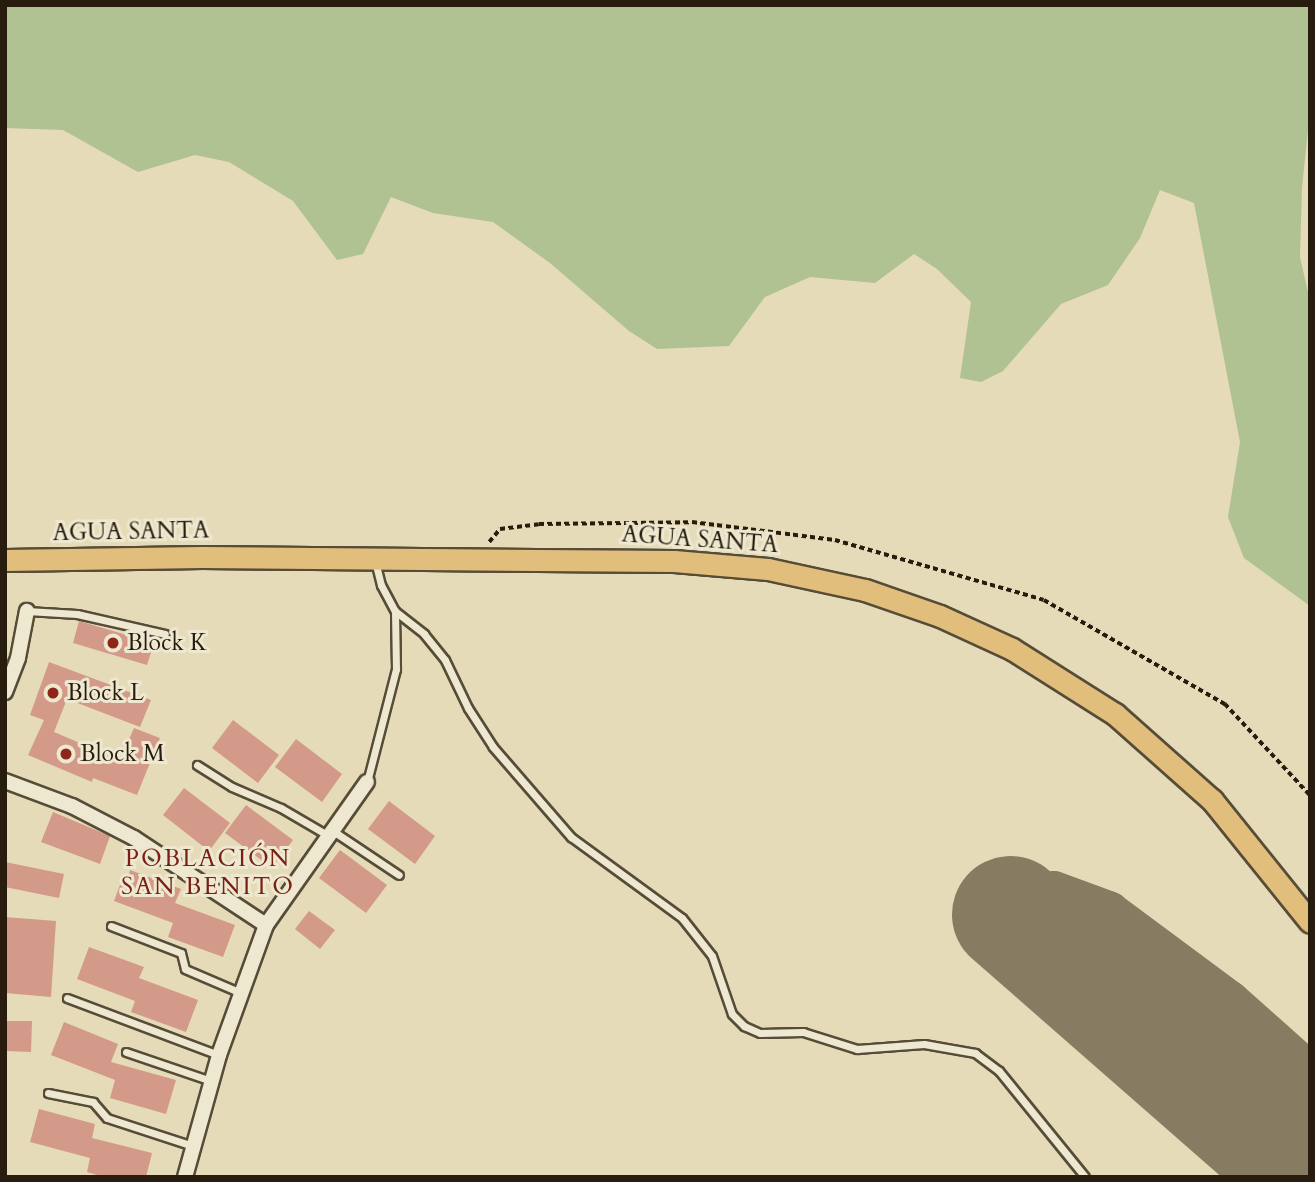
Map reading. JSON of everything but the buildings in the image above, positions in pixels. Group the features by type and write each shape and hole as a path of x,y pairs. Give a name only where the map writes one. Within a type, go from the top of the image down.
{"main road":[{"name":"AGUA SANTA","path":"5,560 202,557 720,563 819,578 940,616 1046,668 1115,714 1149,741 1241,832 1310,922"}],"street":[{"path":"5,692 18,658 27,611"},
{"path":"5,781 72,806 134,838 266,925"},
{"path":"185,1177 219,1055 266,925 367,782"}],"lane":[{"path":"375,559 381,585 395,611 424,634 446,660 468,708 493,747 571,837 682,918 712,956 732,1014 744,1026 760,1033 803,1032 857,1049 924,1044 975,1053 999,1071 1085,1177"},
{"path":"27,611 77,614 165,634"},
{"path":"367,782 396,669 395,611"},
{"path":"197,765 232,787 332,834 399,875"},
{"path":"111,926 181,953 185,969 241,993"},
{"path":"67,998 219,1055"},
{"path":"126,1052 211,1081"},
{"path":"48,1093 93,1102 107,1118 192,1146"}],"green space":[{"path":"5,5 1310,5 1310,110 1302,188 1300,257 1310,301 1310,606 1244,558 1228,517 1240,442 1194,203 1160,190 1140,238 1108,285 1061,304 1003,371 981,382 960,378 971,302 937,269 914,254 875,283 810,277 765,297 729,346 657,349 629,331 550,263 493,222 433,213 391,197 363,254 337,260 293,201 229,162 195,155 138,172 63,130 5,128"}],"taxiway":[{"path":"1010,914 1053,894 1107,914 1227,1003 1310,1077"}],"runway":[{"path":"1010,914 1310,1177"}],"place":[{"name":"Block K","path":"113,643"},
{"name":"Block L","path":"53,693"},
{"name":"Block M","path":"66,754"}],"district":[{"name":"POBLACIÓN SAN BENITO","path":"208,873"}]}
